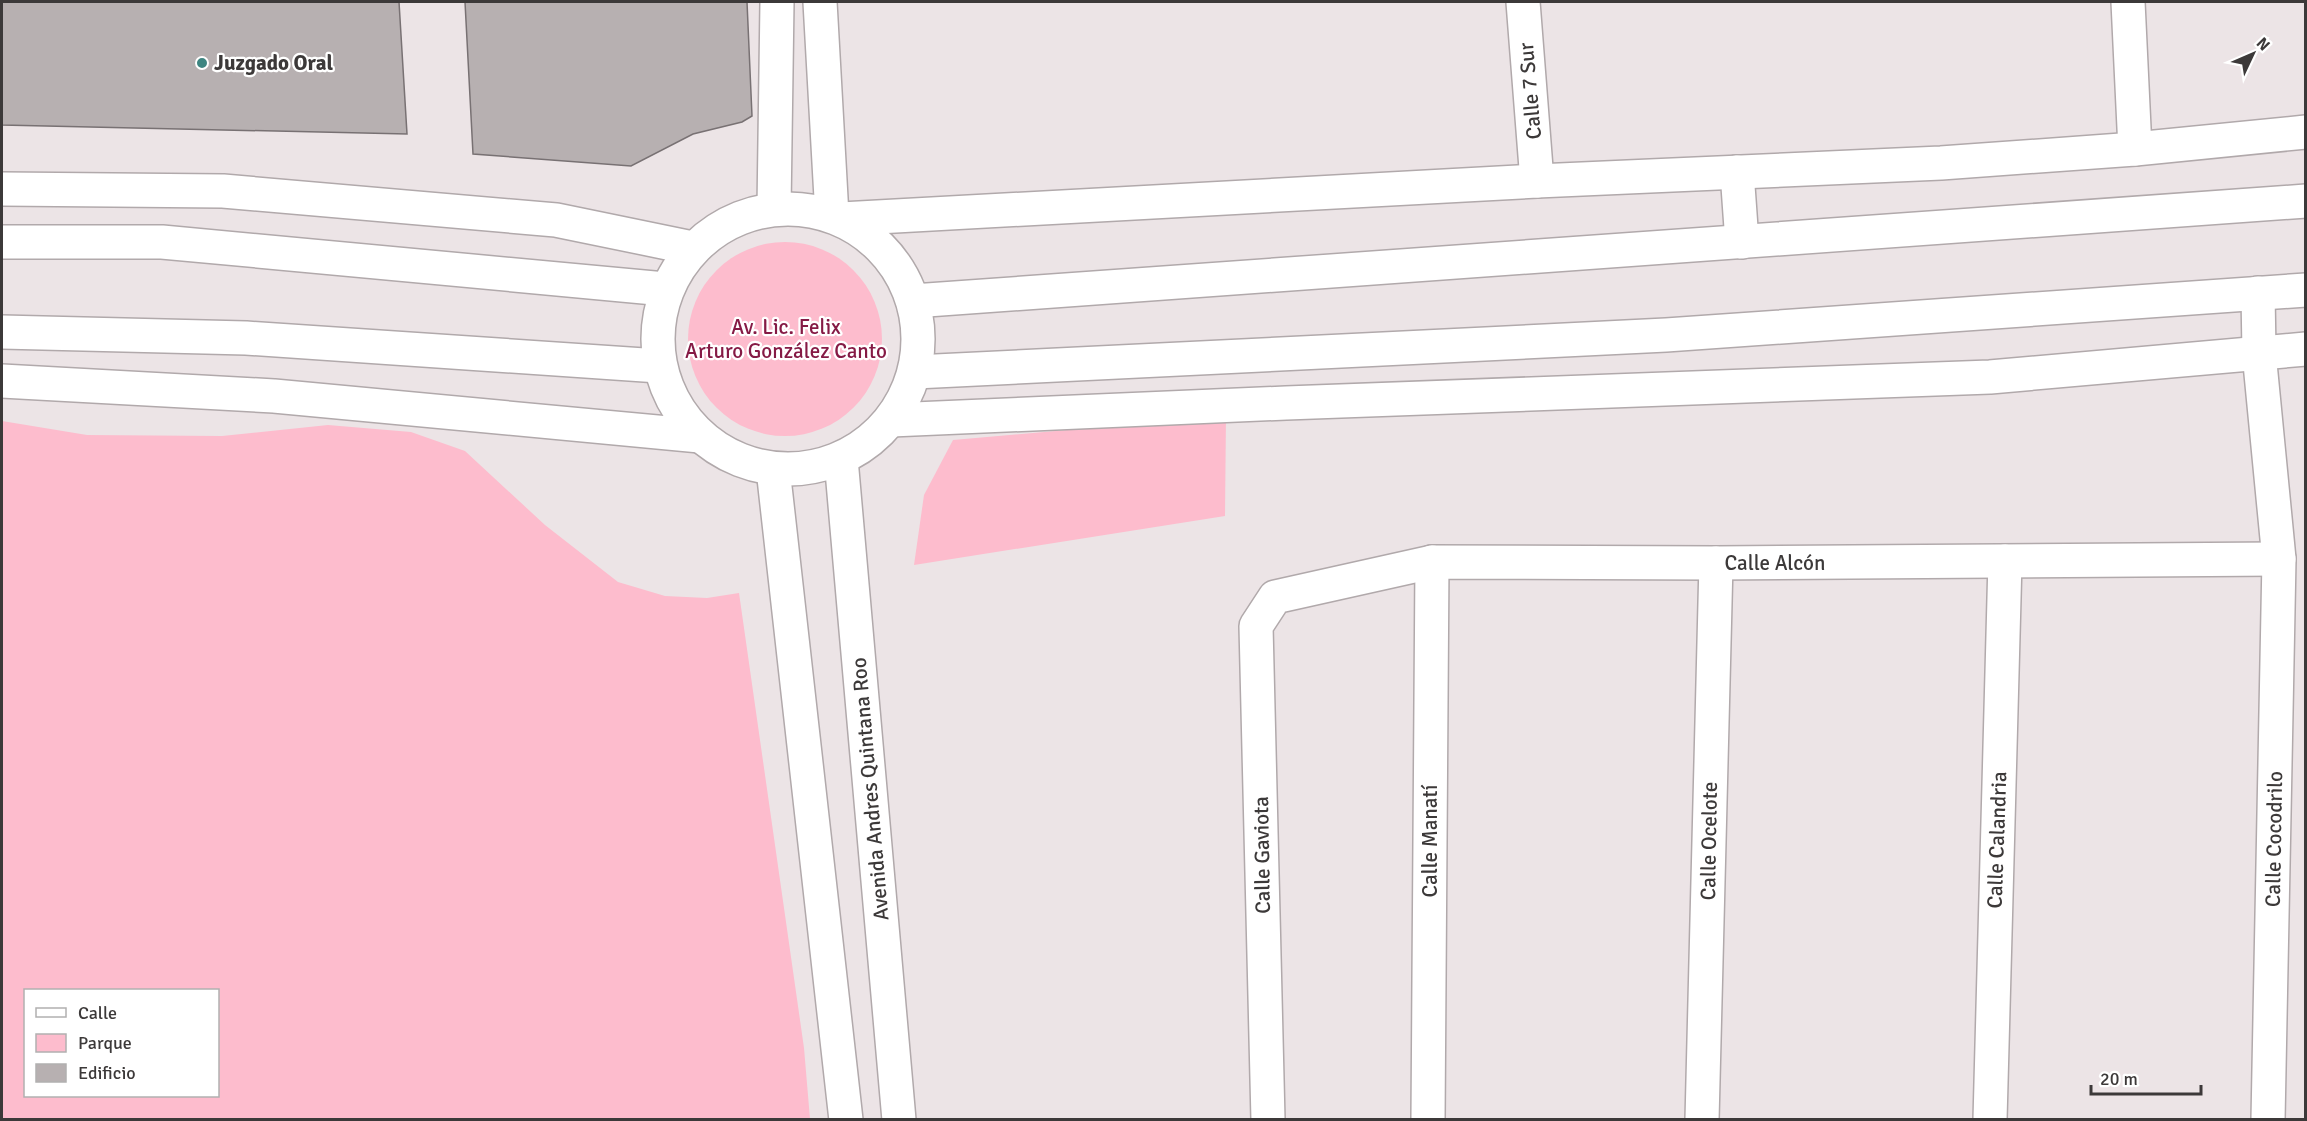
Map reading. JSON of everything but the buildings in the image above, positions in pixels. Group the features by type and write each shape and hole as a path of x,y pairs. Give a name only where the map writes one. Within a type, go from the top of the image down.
{"street":[{"path":"774,208 777,2"},
{"path":"820,2 837,217"},
{"name":"Calle 7 Sur","path":"1523,2 1537,181"},
{"path":"2128,2 2135,149"},
{"path":"837,217 1941,163 2135,149 2306,132"},
{"path":"1737,172 1742,242"},
{"path":"2,189 223,191 556,219 692,248"},
{"path":"913,301 2306,201"},
{"path":"774,208 814,210 837,217 873,239 898,267 913,301 919,337 915,372 905,398 891,420 868,443 841,459 807,468 773,469 734,458 700,436 674,404 659,366 657,327 665,289 692,248 730,220 774,208"},
{"path":"2,243 162,242 665,289"},
{"path":"915,372 1665,335 2306,290"},
{"name":"Calle Cocodrilo","path":"2258,293 2259,353 2279,559 2268,1119"},
{"path":"2,332 246,338 659,366"},
{"path":"891,420 1286,402 1990,376 2306,349"},
{"path":"2,381 274,396 700,436"},
{"name":"Avenida Andres Quintana Roo","path":"841,459 899,1119"},
{"path":"773,469 846,1119"},
{"name":"Calle Alcón","path":"1275,597 1432,562 1716,563 2279,559"},
{"name":"Calle Calandria","path":"1990,1119 2005,561"},
{"name":"Calle Manatí","path":"1428,1119 1432,562"},
{"name":"Calle Ocelote","path":"1702,1119 1716,563"},
{"name":"Calle Gaviota","path":"1268,1119 1256,626 1275,597"}],"green space":[{"name":"Av. Lic. Felix Arturo González Canto","path":"775,242 795,242 831,253 854,270 866,285 875,302 882,329 882,349 875,376 866,393 854,408 839,420 822,429 795,436 775,436 739,425 710,401 699,385 692,367 688,349 688,329 699,293 723,264 739,253 757,246"},
{"path":"1226,416 1225,516 914,565 924,495 953,440"},
{"path":"2,421 87,435 222,436 328,425 411,432 465,451 545,525 618,582 665,596 707,598 739,593 804,1048 810,1119 2,1119"}],"place":[{"name":"Juzgado Oral","path":"202,63"}]}
